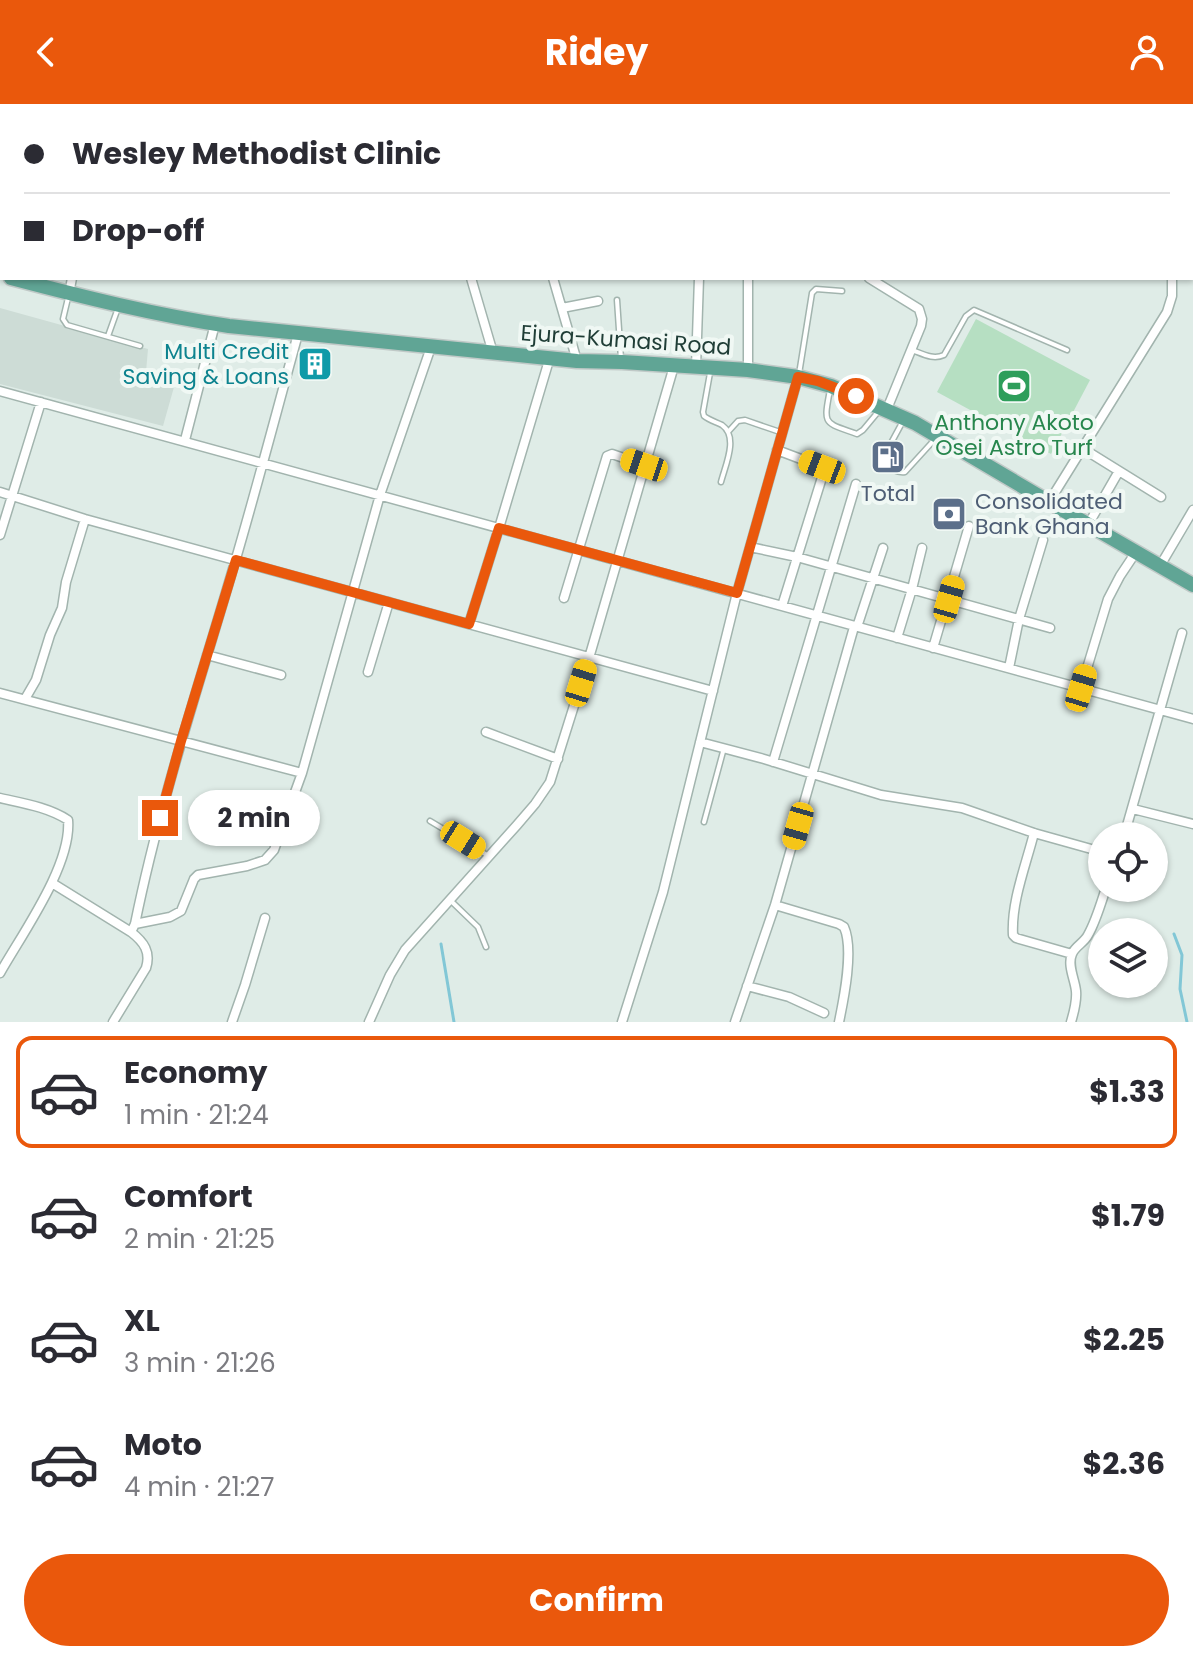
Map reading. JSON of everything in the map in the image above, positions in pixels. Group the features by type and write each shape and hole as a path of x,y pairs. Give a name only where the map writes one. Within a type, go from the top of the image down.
{"main road":[{"name":"Ejura-Kumasi Road","path":"18,280 118,306 215,324 493,354 748,370 798,377 831,386 905,418 1193,585"}],"street":[{"path":"69,294 72,280"},
{"path":"472,280 493,354"},
{"path":"554,280 577,361"},
{"path":"699,280 703,367"},
{"path":"748,280 748,370"},
{"path":"872,280 919,309 922,319 912,350 884,408"},
{"path":"1049,502 1167,312 1172,296 1172,280"},
{"path":"562,308 598,301"},
{"path":"185,440 215,324"},
{"path":"133,928 181,741 236,560 298,334"},
{"path":"133,928 181,911 198,875 247,866 265,860 274,850 302,773 380,495 431,347"},
{"path":"469,624 550,357"},
{"path":"369,1022 405,950 535,804 550,782 674,366"},
{"path":"622,1022 663,892 737,593 798,377"},
{"path":"0,391 1193,719"},
{"path":"0,535 41,402"},
{"path":"1082,448 1161,497"},
{"path":"777,450 822,467 824,471 782,606"},
{"path":"564,598 607,456 612,454 644,465"},
{"path":"1088,525 1119,471"},
{"path":"773,762 856,484"},
{"path":"0,492 85,519 713,691"},
{"path":"1160,566 1193,510"},
{"path":"25,699 36,680 62,608 66,582 85,519"},
{"path":"933,648 969,526"},
{"path":"1009,668 1019,619 1043,540"},
{"path":"750,547 797,557 1050,628"},
{"path":"735,1022 775,905 856,627 883,548"},
{"path":"897,638 922,548"},
{"path":"1081,688 1108,599 1136,552"},
{"path":"368,672 389,602"},
{"path":"1129,822 1182,633"},
{"path":"207,655 281,675"},
{"path":"0,693 302,773"},
{"path":"486,732 558,759"},
{"path":"700,742 881,795 962,808 1088,848"},
{"path":"0,798 62,816 68,820 69,828 52,883 0,973"},
{"path":"1133,809 1193,824"},
{"path":"1034,833 1013,918 1013,935 1072,954"},
{"path":"52,883 133,928 147,949 149,960 146,968 113,1022"},
{"path":"1071,1022 1076,1001 1072,954 1086,940 1101,902"},
{"path":"775,905 844,927 849,944 839,1022"},
{"path":"232,1022 265,918"},
{"path":"747,986 789,997 824,1013"}],"lane":[{"path":"798,377 812,293 816,289 842,291"},
{"path":"69,294 64,323 140,346"},
{"path":"617,300 622,362"},
{"path":"108,336 118,306"},
{"path":"912,350 930,357 944,355 966,316 974,310 1067,350"},
{"path":"703,367 704,416 724,427 731,448 721,482"},
{"path":"831,386 826,412 830,425 857,434 884,408"},
{"path":"905,418 883,458 886,466 900,473 905,472 938,436"},
{"path":"728,432 736,423 745,420 782,432"},
{"path":"704,822 724,748"},
{"path":"430,821 489,856"},
{"path":"450,900 478,927 486,947"}],"shaded area":[{"path":"0,308 148,349 146,372 176,380 163,426 0,384"}],"green space":[{"name":"Anthony Akoto Osei Astro Turf","path":"976,319 1090,380 1051,454 937,392"}],"waterway":[{"path":"1174,934 1182,955 1180,989 1187,1022"},
{"path":"441,944 454,1022"}],"place":[{"name":"Multi Credit Saving & Loans","path":"315,364"},
{"name":"Anthony Akoto Osei Astro Turf","path":"1014,386"},
{"name":"Total","path":"888,457"},
{"name":"Consolidated Bank Ghana","path":"949,514"}],"route":[{"path":"160,818 236,560 469,624 499,528 737,593 798,377 818,381 856,396"}]}
